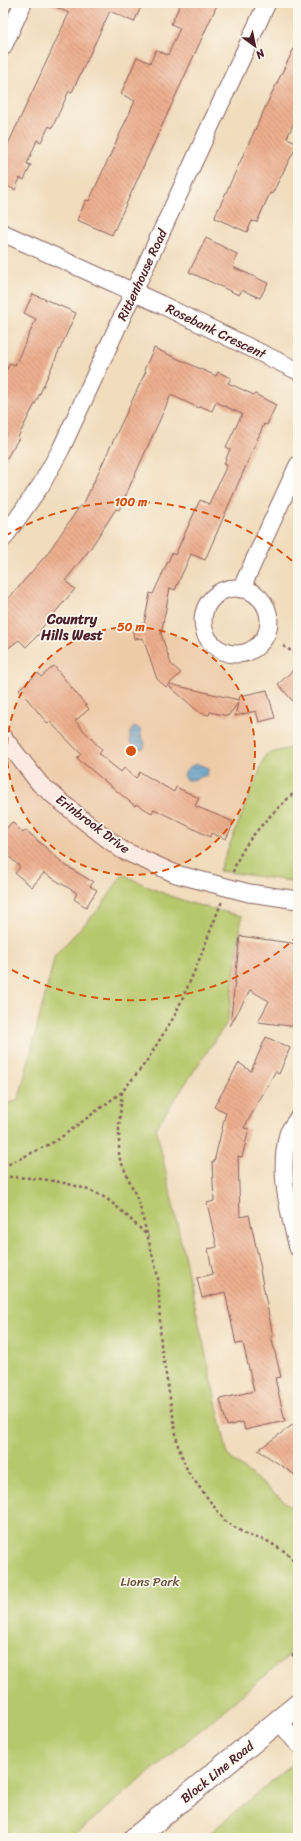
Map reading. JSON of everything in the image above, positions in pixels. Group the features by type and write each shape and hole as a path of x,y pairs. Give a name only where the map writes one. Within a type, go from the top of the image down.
{"street":[{"path":"3,47 23,3"},
{"name":"Rittenhouse Road","path":"3,539 41,485 61,449 266,3"},
{"name":"Rosebank Crescent","path":"3,233 134,292 298,371"},
{"path":"241,589 298,465"},
{"name":"Erinbrook Drive","path":"3,737 40,784 122,850 176,874 249,893 298,900"},
{"path":"298,1118 288,1133 284,1162 284,1186 298,1248"},
{"name":"Block Line Road","path":"135,1838 298,1705"},
{"path":"279,1721 298,1744"}],"path":[{"path":"283,646 298,655"},
{"path":"231,877 239,855 269,817 298,788"},
{"path":"3,1167 56,1141 122,1092 146,1062 175,1015 195,970 222,901"},
{"path":"122,1092 119,1128 119,1157 139,1203 158,1276 161,1345 178,1446 188,1472 225,1521 247,1535 268,1541 286,1552 298,1566"},
{"path":"3,1177 29,1177 66,1184 103,1196 149,1237"},
{"path":"292,1654 298,1660"}],"green space":[{"path":"298,746 298,882 219,871 266,754"},
{"name":"Lions Park","path":"123,874 153,889 181,900 242,916 228,1021 156,1127 228,1456 298,1512 298,1648 71,1838 3,1838 3,1106 19,1099 55,955 100,908"},
{"path":"298,1759 298,1838 213,1838 209,1834"}],"water":[{"path":"135,726 141,730 141,737 145,742 144,748 135,749 130,742 130,732"},
{"path":"197,764 207,767 207,775 192,780 186,780 184,775 187,769"}],"building":[{"path":"47,3 143,3 134,22 110,11 72,92 69,91 52,128 49,126 41,142 37,140 27,164 31,165 24,180 20,178 15,190 3,184 3,155 69,13"},
{"path":"181,3 218,3 112,235 77,220 86,200 89,201 135,101 121,94 137,57 150,63 156,50 168,55 180,28 171,24"},
{"path":"298,40 298,113 287,138 298,143 272,194 270,193 257,222 252,221 247,232 215,218 216,214"},
{"path":"206,238 237,254 233,267 268,283 260,298 242,290 239,295 189,272"},
{"path":"33,294 76,313 37,400 18,437 19,438 3,464 3,377 10,363 15,365 36,319 24,313"},
{"path":"154,348 216,376 218,372 231,378 228,383 254,395 255,394 276,405 267,425 264,424 205,560 191,554 175,590 170,588 161,634 171,664 181,673 169,684 239,700 240,696 267,690 275,718 259,722 256,711 235,716 238,703 228,716 210,712 209,715 200,713 168,685 166,687 157,679 143,638 134,639 132,626 144,624 150,593 153,594 172,553 175,555 200,500 209,504 227,465 224,464 230,449 226,447 242,414 216,402 212,411 200,406 199,408 171,395 119,510 116,509 90,549 65,581 75,589 40,630 42,631 26,647 19,640 3,652 3,605 47,554 80,506 82,507 146,371 144,370"},
{"path":"54,666 89,709 75,721 102,750 99,754 121,772 124,768 136,778 140,772 174,792 176,787 199,798 195,806 234,822 226,839 211,833 210,837 154,809 152,813 136,804 135,806 77,758 81,754 50,722 48,724 19,689 38,673 41,677"},
{"path":"298,666 298,707 278,684"},
{"path":"12,822 23,833 26,830 61,861 60,862 93,882 90,886 97,890 86,907 74,899 77,893 44,873 32,887 15,873 20,867 3,851 3,832"},
{"path":"240,936 298,944 298,1027 258,1022 269,1001 250,990 230,1026"},
{"path":"266,1037 290,1048 279,1074 275,1072 244,1128 249,1129 242,1157 238,1156 240,1217 249,1215 261,1269 273,1336 271,1336 281,1377 275,1378 285,1421 245,1430 243,1422 227,1426 220,1399 254,1391 243,1343 236,1344 225,1292 202,1298 197,1278 213,1274 208,1249 217,1247 207,1203 214,1201 212,1162 214,1162 226,1112 214,1107 239,1063 251,1071"},
{"path":"298,1421 298,1477 258,1450"}],"district":[{"name":"Country Hills West","path":"72,628"}]}
